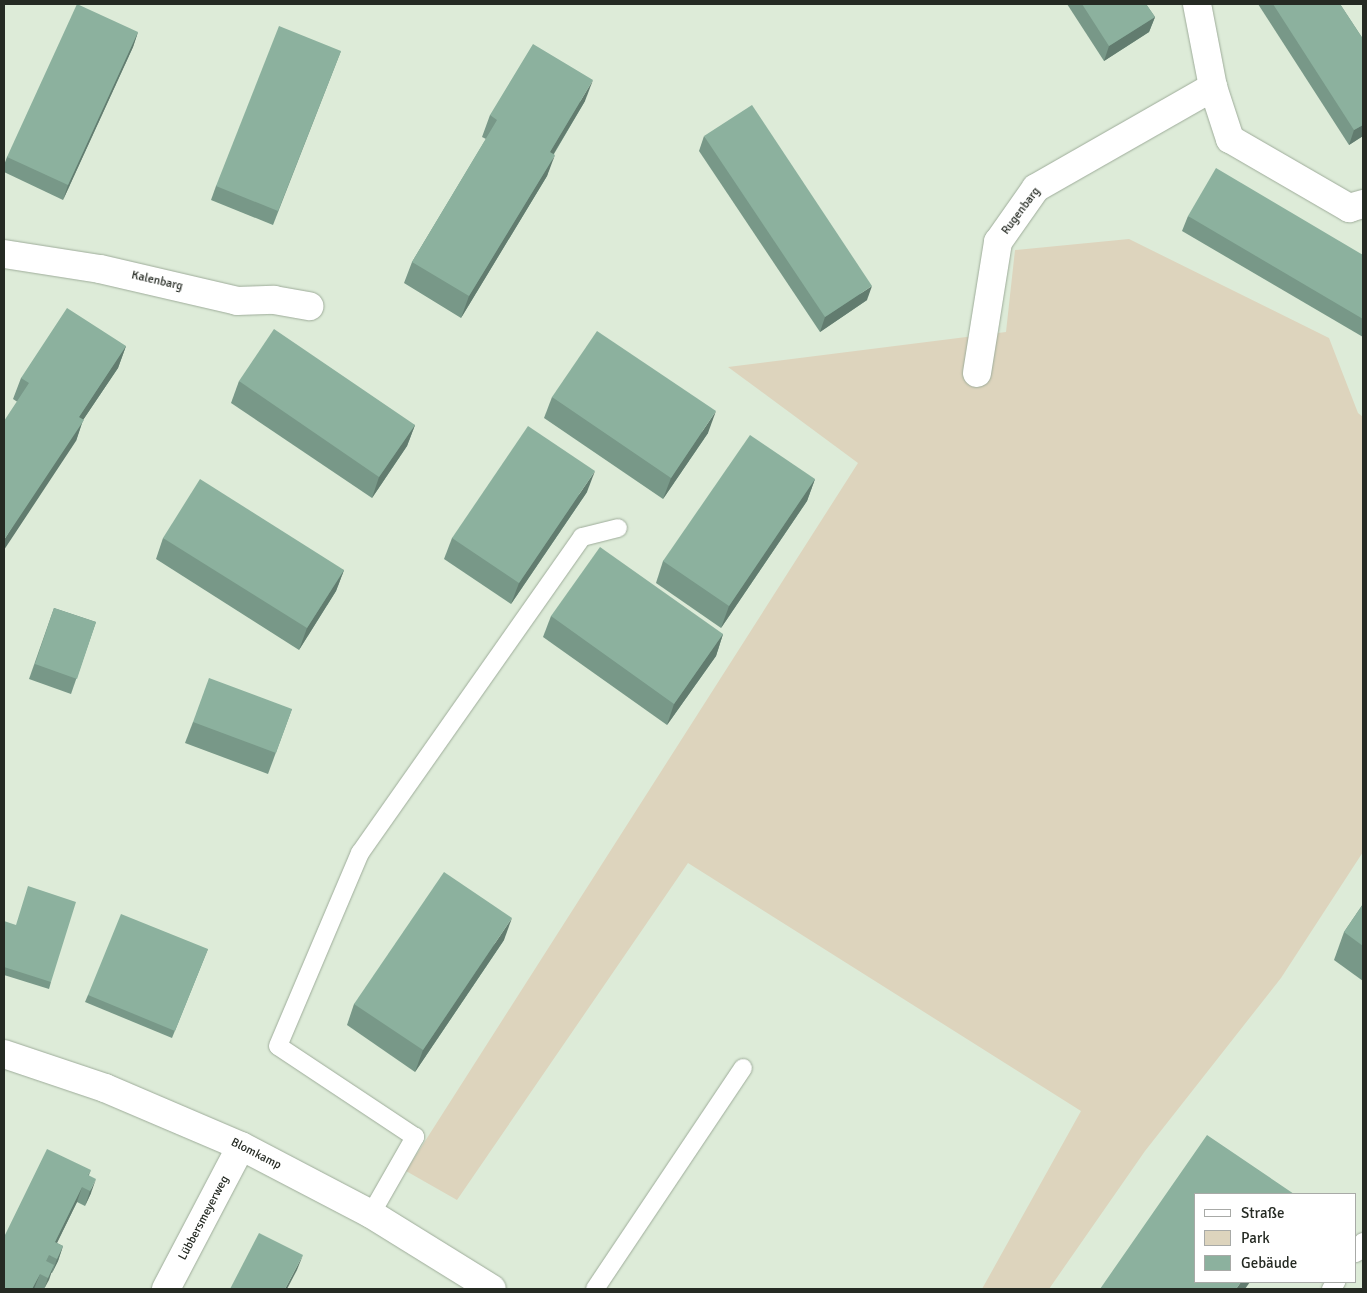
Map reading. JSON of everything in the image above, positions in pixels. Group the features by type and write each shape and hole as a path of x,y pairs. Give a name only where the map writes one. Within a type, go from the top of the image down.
{"street":[{"path":"1197,4 1213,87 1230,139 1349,208 1363,204"},
{"name":"Rugenbarg","path":"976,373 998,242 1036,188 1213,87"},
{"name":"Kalenbarg","path":"4,254 100,269 237,300 274,300 309,306"},
{"name":"Blomkamp","path":"4,1054 105,1088 241,1146 372,1214 492,1289"},
{"name":"Lübbersmeyerweg","path":"166,1289 241,1146"}],"lane":[{"path":"372,1214 415,1137 278,1046 360,853 582,537 618,528"},
{"path":"595,1289 743,1068"}],"green space":[{"path":"1129,239 1329,338 1358,413 1363,417 1363,852 1281,978 1145,1151 1049,1289 982,1289 1081,1111 688,863 457,1200 406,1171 858,463 728,367 1006,332 1015,250"}],"building":[{"path":"77,4 138,32 68,185 7,157"},
{"path":"1082,4 1146,4 1155,17 1109,46"},
{"path":"1273,4 1340,4 1363,39 1363,125 1354,130"},
{"path":"279,26 341,51 278,211 216,186"},
{"path":"533,44 593,80 550,152 555,155 469,296 412,262 497,120 490,115"},
{"path":"752,105 872,286 825,317 704,136"},
{"path":"1216,168 1363,255 1363,319 1188,216"},
{"path":"67,308 126,346 79,417 84,420 4,540 4,421 29,383 21,378"},
{"path":"274,329 415,425 379,477 239,381"},
{"path":"597,331 716,411 671,478 552,397"},
{"path":"528,426 595,471 519,583 452,538"},
{"path":"750,435 815,479 729,606 663,561"},
{"path":"200,479 344,570 307,628 163,538"},
{"path":"600,547 723,634 674,704 551,616"},
{"path":"54,608 96,622 77,679 35,664"},
{"path":"209,678 292,709 276,753 193,722"},
{"path":"444,872 512,918 423,1050 354,1004"},
{"path":"28,886 76,902 51,982 4,967 4,921 16,925"},
{"path":"1363,904 1363,946 1344,932"},
{"path":"121,914 208,949 175,1031 88,995"},
{"path":"1207,1135 1293,1193 1194,1193 1194,1283 1240,1283 1236,1289 1100,1289"},
{"path":"47,1149 91,1170 88,1175 96,1179 90,1191 82,1187 55,1242 63,1246 57,1259 49,1255 46,1261 54,1265 48,1278 40,1274 32,1289 4,1289 4,1237"},
{"path":"259,1233 303,1255 285,1289 230,1289"}]}
